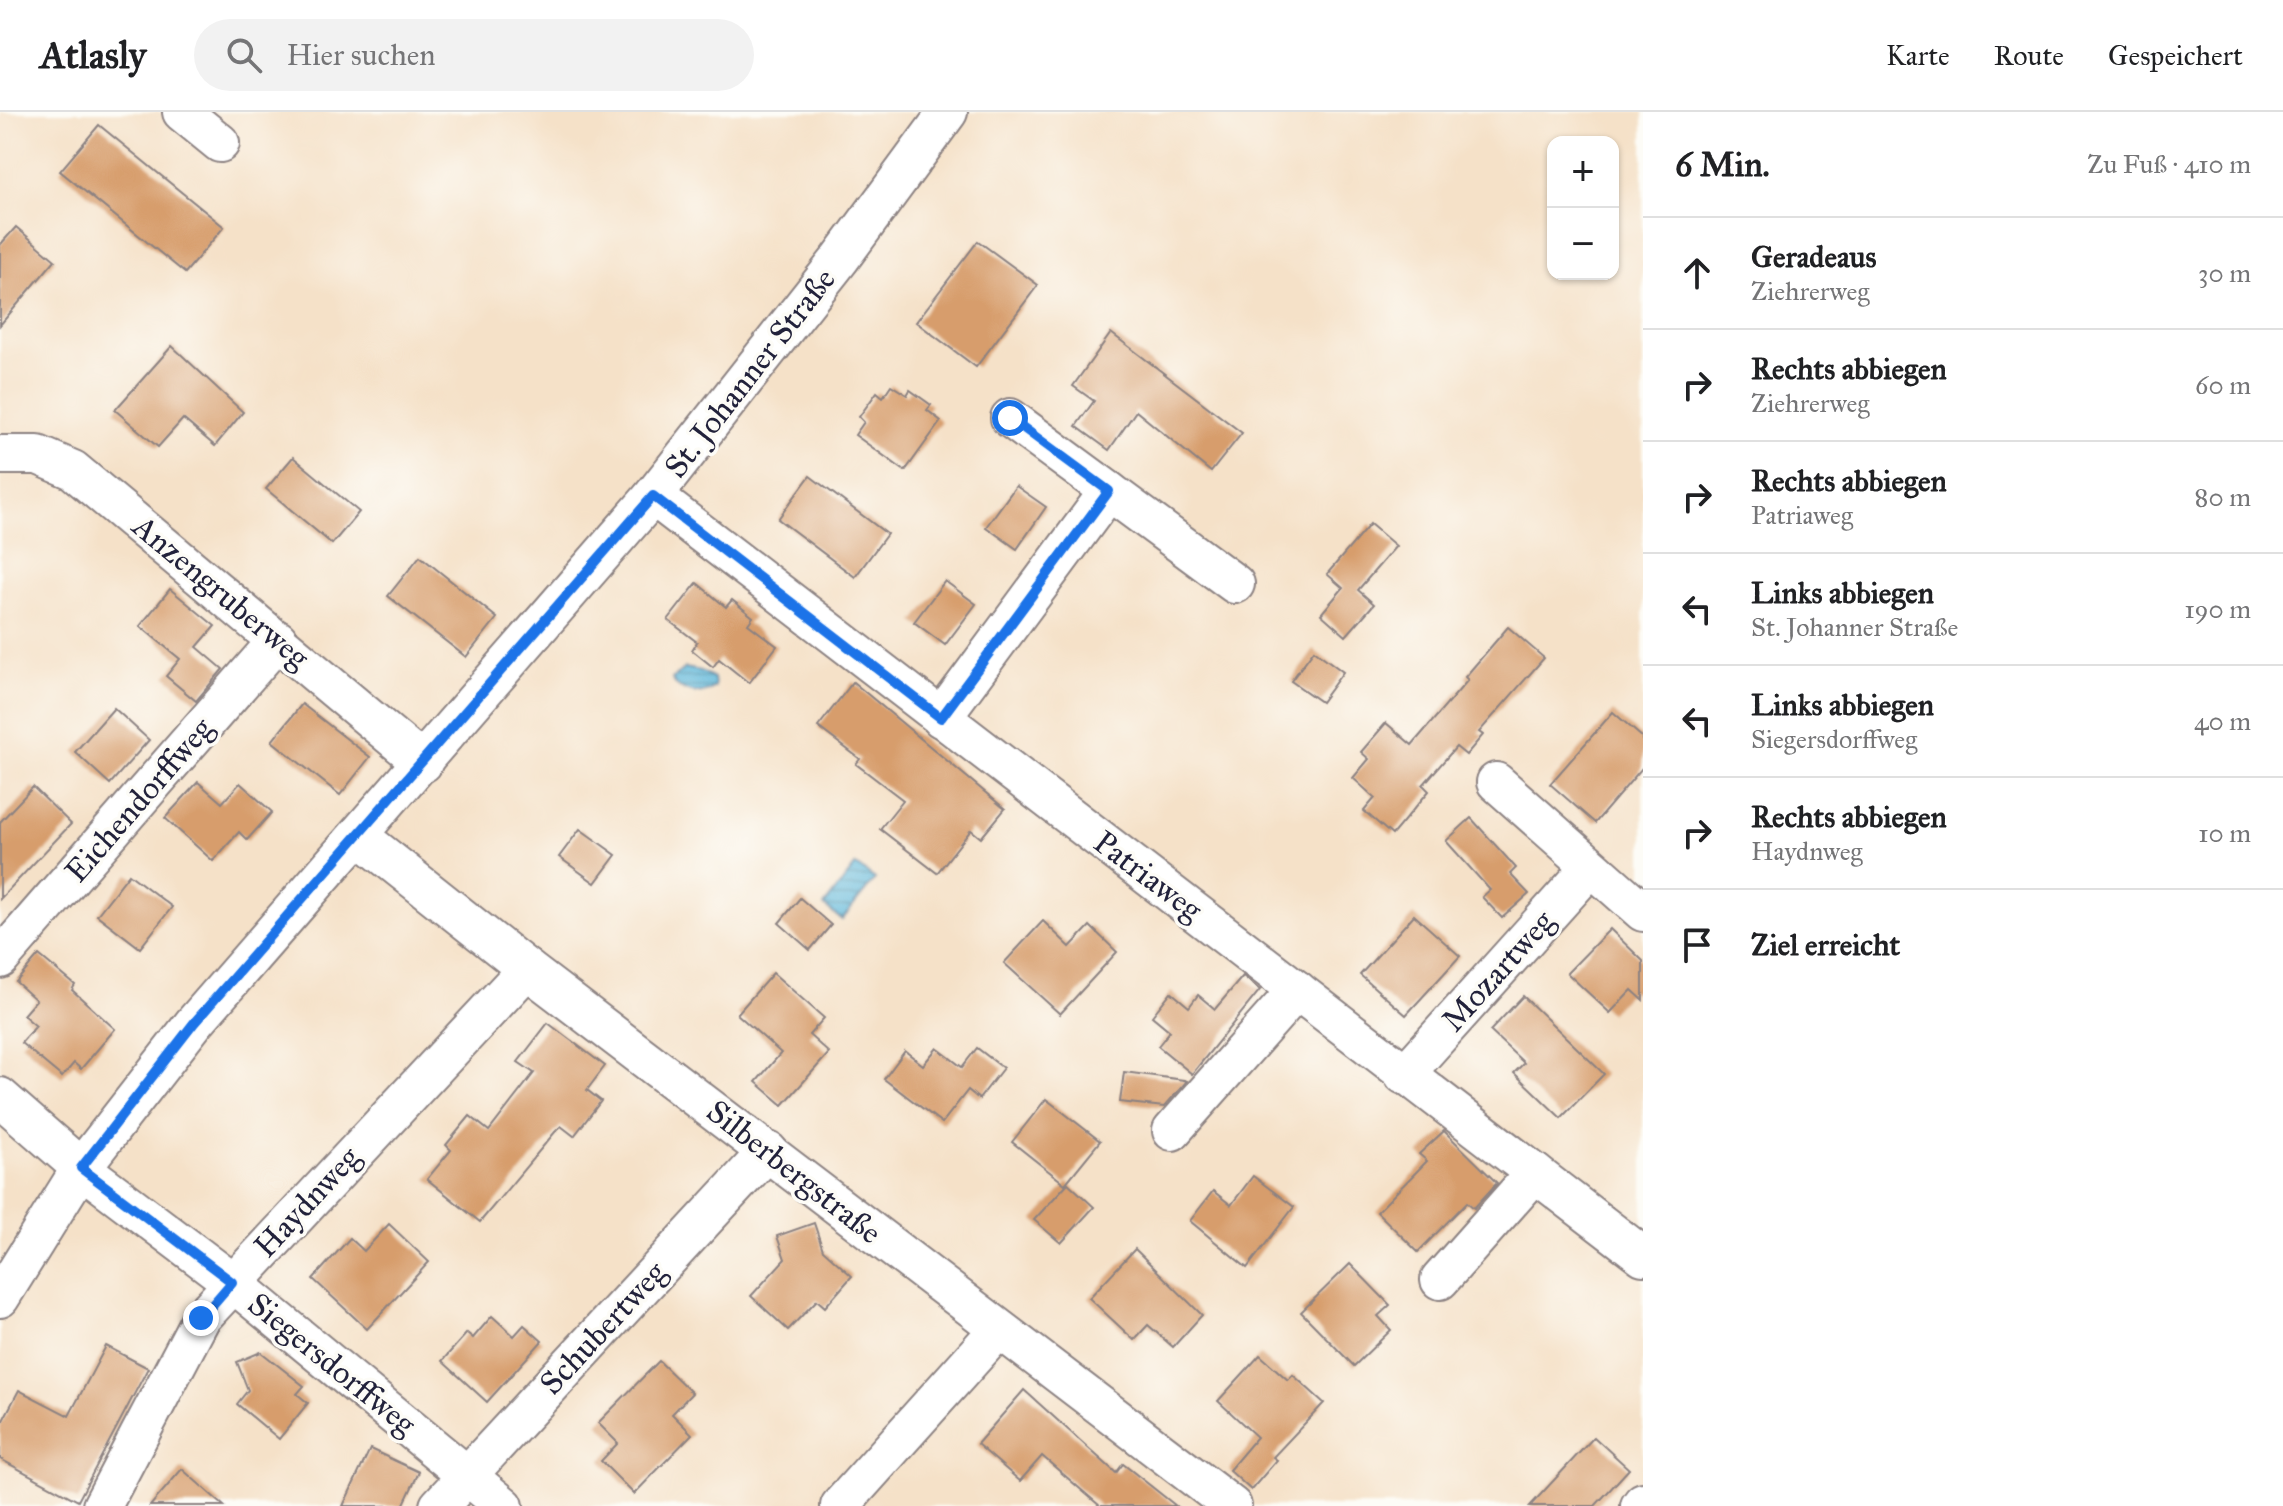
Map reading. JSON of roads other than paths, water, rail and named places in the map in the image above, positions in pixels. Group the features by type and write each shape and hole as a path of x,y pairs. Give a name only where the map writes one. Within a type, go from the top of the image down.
{"street":[{"path":"182,112 220,143"},
{"name":"St. Johanner Straße","path":"0,1298 81,1168 194,1023 653,496 840,259 948,112"},
{"path":"1010,418 1235,584"},
{"name":"Anzengruberweg","path":"1,454 38,455 73,470 423,763"},
{"path":"941,718 1109,491"},
{"name":"Patriaweg","path":"653,496 1643,1256"},
{"name":"Eichendorffweg","path":"0,959 278,640"},
{"path":"1496,782 1643,912"},
{"name":"Silberbergstraße","path":"359,836 527,969 1232,1506"},
{"name":"Mozartweg","path":"1404,1075 1591,867"},
{"name":"Haydnweg","path":"102,1506 201,1318 527,969"},
{"path":"1172,1131 1297,990"},
{"name":"Siegersdorffweg","path":"0,1097 81,1168 232,1282 504,1506"},
{"name":"Schubertweg","path":"439,1506 768,1151"},
{"path":"1440,1280 1535,1173"},
{"path":"840,1506 998,1330"}],"water":[{"path":"685,668 714,678 715,687 698,693 680,688 672,679"},
{"path":"856,865 875,879 842,920 824,906"}]}
